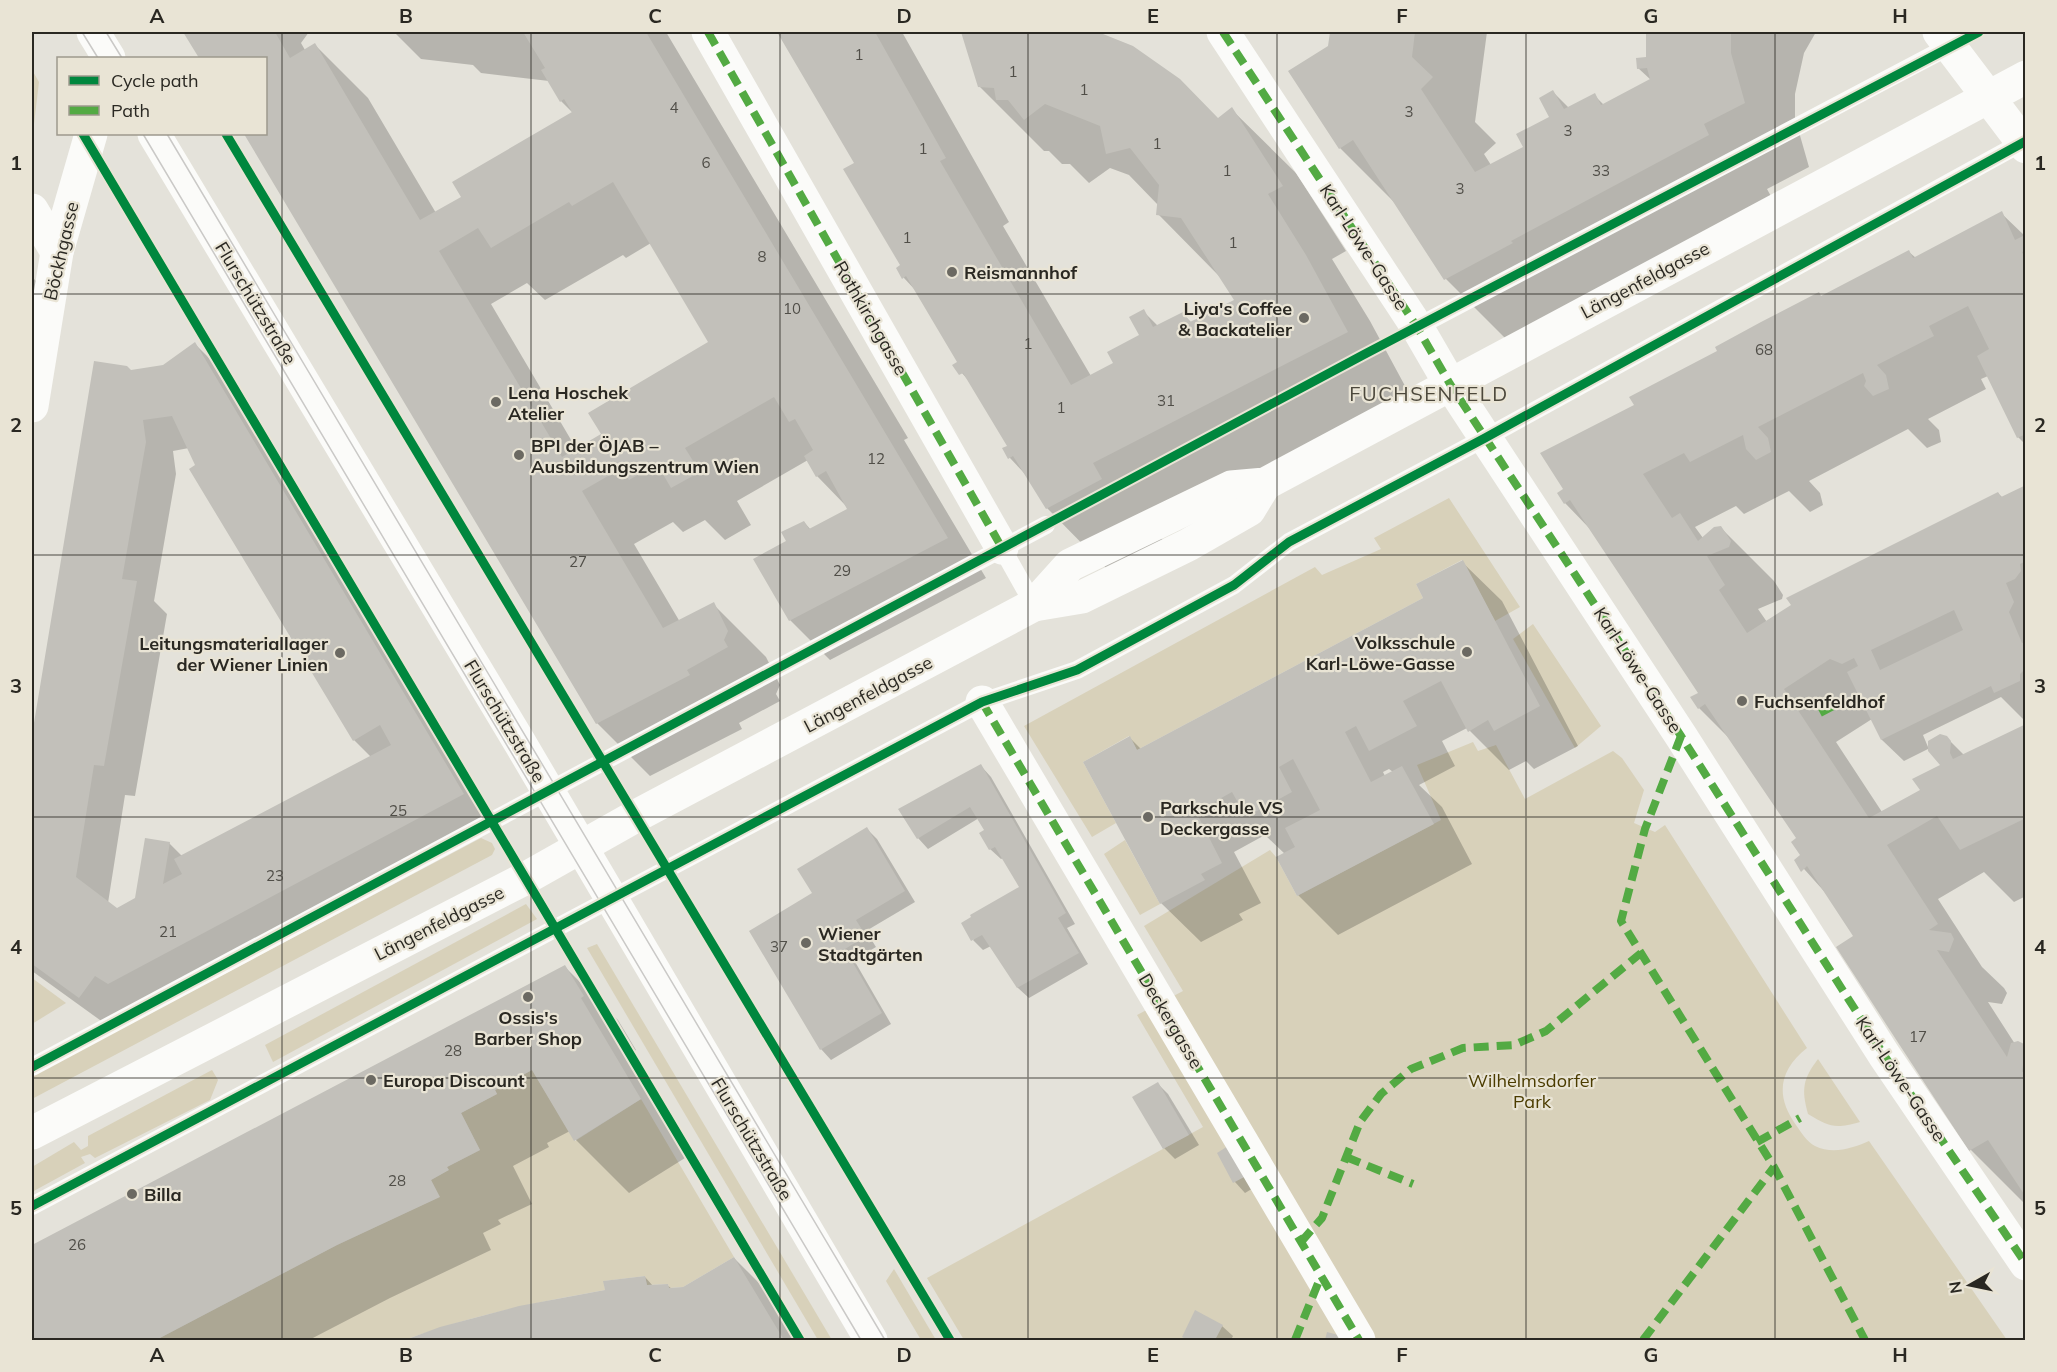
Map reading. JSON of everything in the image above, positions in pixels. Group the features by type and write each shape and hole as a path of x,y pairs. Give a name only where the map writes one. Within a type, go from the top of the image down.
{"street":[{"path":"93,32 109,57"},
{"name":"Rothkirchgasse","path":"708,32 1002,548"},
{"name":"Karl-Löwe-Gasse","path":"1223,32 1417,327 1450,384 1681,736 1884,1055 2025,1264"},
{"path":"1945,39 2024,145"},
{"name":"Längenfeldgasse","path":"32,1133 580,847 1034,605 1070,565 1231,487 1265,484 2025,76"},
{"name":"Böckhgasse","path":"32,406 57,252 91,135"},
{"name":"Flurschützstraße","path":"155,135 612,900 871,1341"},
{"path":"32,210 57,252"},
{"name":"Deckergasse","path":"982,702 1359,1341"}],"lane":[{"path":"1417,327 1945,39"},
{"path":"32,1206 982,702 1077,670 1234,585 1289,542 2024,145"},
{"path":"32,1067 482,827 546,790 1046,525"},
{"name":"Rothkirchgasse","path":"1002,548 1034,605"}],"green space":[{"path":"32,70 39,82 32,141"},
{"path":"1449,498 1520,607 1495,621 1462,560 1416,584 1423,598 1137,750 1129,736 1083,762 1116,823 1092,837 1024,726 1315,567 1322,575 1381,549 1374,538"},
{"path":"1533,624 1601,726 1575,748 1513,639"},
{"name":"Wilhelmsdorfer Park","path":"1473,742 1478,751 1496,745 1525,799 1613,751 1622,758 1644,790 1634,823 1655,832 1665,825 1807,1048 1791,1065 1783,1084 1785,1104 1796,1125 1809,1142 1822,1149 1843,1150 1869,1141 2007,1340 964,1340 927,1278 1203,1127 1137,1015 1183,991 1144,926 1270,850 1297,896 1441,820 1417,765"},
{"path":"481,838 492,843 495,849 492,855 32,1099 32,1076"},
{"path":"1125,840 1160,904 1140,915 1104,854"},
{"path":"526,904 537,919 273,1062 265,1045"},
{"path":"597,944 832,1340 818,1340 587,948"},
{"path":"32,978 66,1003 32,1024"},
{"path":"1818,1059 1860,1122 1832,1126 1808,1114 1804,1098 1806,1079"},
{"path":"212,1070 218,1080 210,1100 95,1158 90,1154 81,1157 85,1163 32,1192 32,1167 74,1142 81,1150 88,1146 88,1136"},
{"path":"532,1070 575,1141 641,1099 734,1257 683,1287 669,1288 668,1284 647,1285 645,1276 604,1281 605,1290 504,1310 405,1340 156,1340 337,1245 439,1197 431,1180 448,1170 447,1167 480,1150 461,1113 497,1094 495,1090"},
{"path":"894,1269 936,1340 921,1340 886,1281"}],"building":[{"path":"183,32 275,32 290,58 315,43 420,220 461,197 452,182 572,112 564,99 560,102 541,70 545,68 523,32 646,32 948,538 789,621 753,559 786,541 781,532 804,521 809,529 847,509 826,471 816,477 804,456 813,450 795,419 789,422 774,397 685,448 700,472 671,488 657,464 629,480 622,468 582,491 663,628 714,602 728,631 724,640 728,647 687,670 690,675 596,724 245,135 267,135 267,57 198,57","holes":["613,182 708,342 588,413 601,434 562,457 439,251 478,228 491,248 569,202 572,206"]},
{"name":"Reismannhof","path":"777,32 875,32 946,158 940,161 1071,385 1113,363 1107,352 1139,335 1129,317 1144,309 1153,327 1183,312 1190,322 1234,300 1181,218 1156,215 1159,185 1130,148 1106,154 1100,126 1045,104 1024,120 1008,100 996,100 994,88 978,87 961,32 1098,32 1133,46 1180,79 1218,118 1232,107 1283,186 1268,194 1306,255 1348,332 1093,463 1102,479 1046,509 1013,456 1008,459 1002,448 1007,446 963,373 959,375 952,365 957,362 906,276 902,279 896,268 900,265 843,169 854,163"},
{"path":"1330,32 1415,32 1412,57 1433,77 1421,89 1475,172 1523,147 1516,134 1549,117 1539,98 1553,90 1564,109 1595,93 1601,105 1650,79 1647,68 1637,69 1636,58 1646,57 1646,32 1731,32 1731,53 1745,103 1704,124 1709,135 1511,241 1513,243 1444,280 1353,140 1339,149 1288,71 1328,46"},
{"name":"Fuchsenfeldhof","path":"2002,211 2015,240 2023,236 2026,241 2026,250 2022,252 2026,260 2026,434 2017,438 1977,356 1989,349 1968,306 1929,326 1934,336 1877,365 1886,375 1889,389 1873,396 1864,386 1866,381 1863,373 1758,427 1768,438 1771,452 1756,460 1746,449 1743,435 1690,462 1684,453 1643,474 1672,518 1680,513 1698,541 1714,527 1721,526 1731,541 1729,547 1707,556 1725,585 1719,590 1747,633 1791,605 1786,598 1998,492 2001,497 2026,485 2026,561 2020,564 2021,571 2015,579 2006,583 2014,602 2009,612 2022,643 2026,642 2026,668 2020,674 2020,681 1994,693 1991,686 1881,740 1847,672 1858,666 1854,658 1842,664 1830,659 1784,689 1869,818 1920,790 1912,779 1940,765 1928,751 1928,741 1940,734 1947,736 1951,741 1950,753 1953,759 2026,724 2026,818 1960,850 1937,816 1887,845 1938,924 1929,930 1951,933 1954,939 1949,952 1937,950 2007,1057 2011,1043 2018,1041 2026,1045 2022,1072 2026,1070 2026,1197 1988,1140 1969,1151 1897,1041 1836,947 1853,936 1807,866 1801,872 1794,860 1800,855 1791,842 1796,838 1705,704 1698,709 1690,697 1698,693 1570,500 1564,504 1557,493 1563,489 1540,453 1634,405 1629,397 1717,351 1715,347 1761,322 1819,292 1821,296 1909,250 1913,258","holes":["1954,610 1963,630 1880,670 1871,650"]},
{"name":"Leitungsmateriallager der Wiener Linien","path":"195,342 464,794 108,984 95,976 79,998 32,964 32,735 94,361 127,366 131,370 163,365","holes":["172,416 195,465 189,469 353,741 380,725 391,745 174,859 182,874 163,884 170,842 145,838 135,898 117,908 76,877 94,765 104,766 137,581 122,579 146,442 143,420"]},
{"path":"1463,560 1540,706 1494,731 1488,720 1468,732 1441,681 1403,701 1417,726 1369,751 1356,726 1345,732 1371,782 1402,766 1434,824 1297,896 1276,857 1295,847 1285,828 1320,810 1293,759 1279,767 1292,792 1246,817 1232,792 1196,812 1222,863 1201,874 1205,880 1160,904 1083,762 1130,736 1137,750 1423,598 1416,584"},
{"name":"Wiener Stadtgärten","path":"981,764 1066,913 1058,918 1079,953 1017,988 982,935 971,941 961,923 971,917 970,915 1019,887 995,847 989,850 979,833 984,830 970,807 917,839 898,809"},
{"name":"Wiener Stadtgärten","path":"867,827 905,891 856,920 866,936 845,949 882,1013 820,1050 749,931 812,893 797,869"},
{"path":"565,965 584,996 581,998 641,1099 574,1141 532,1070 495,1090 497,1094 461,1113 480,1150 447,1167 449,1170 431,1180 440,1197 337,1245 156,1340 32,1340 32,1245"},
{"path":"1158,1082 1189,1135 1163,1149 1132,1097"},
{"path":"1228,1146 1246,1176 1233,1183 1217,1153"},
{"path":"734,1257 784,1340 405,1340 440,1327 519,1306 605,1290 603,1281 645,1276 647,1285 668,1284 669,1288 683,1287"},
{"path":"1195,1310 1223,1325 1215,1340 1188,1340 1182,1337"},
{"path":"1327,1332 1357,1340 1325,1340"}],"tram line":[{"path":"82,32 97,57"},
{"path":"106,32 121,57"},
{"path":"144,135 861,1340"},
{"path":"168,135 885,1340"}],"marked path":[{"path":"708,32 1002,548"},
{"path":"1223,32 1417,327 1450,384 1681,736 1884,1055 2026,1264"},
{"path":"982,702 1359,1340"},
{"path":"1820,713 1839,703"},
{"path":"1681,736 1645,829 1621,921 1774,1167 1865,1340"},
{"path":"1301,1242 1322,1218 1360,1122 1381,1094 1411,1069 1463,1048 1514,1045 1546,1031 1641,953"},
{"path":"1757,1142 1800,1118"},
{"path":"1346,1157 1413,1184"},
{"path":"1643,1340 1774,1167"},
{"path":"1295,1340 1321,1276"}],"cycle path":[{"path":"32,1067 1363,355 1979,32"},
{"path":"84,135 800,1340"},
{"path":"227,135 950,1340"},
{"path":"32,1206 982,702 1077,670 1234,585 1289,542 1485,438 2026,141"}],"place":[{"name":"Reismannhof","path":"952,272"},
{"name":"Liya's Coffee & Backatelier","path":"1304,318"},
{"name":"Lena Hoschek Atelier","path":"496,402"},
{"name":"BPI der ÖJAB – Ausbildungszentrum Wien","path":"519,455"},
{"name":"Volksschule Karl-Löwe-Gasse","path":"1467,652"},
{"name":"Leitungsmateriallager der Wiener Linien","path":"340,653"},
{"name":"Fuchsenfeldhof","path":"1742,701"},
{"name":"Parkschule VS Deckergasse","path":"1148,817"},
{"name":"Wiener Stadtgärten","path":"806,943"},
{"name":"Ossis's Barber Shop","path":"528,997"},
{"name":"Europa Discount","path":"371,1080"},
{"name":"Billa","path":"132,1194"}],"district":[{"name":"FUCHSENFELD","path":"1429,393"}]}
